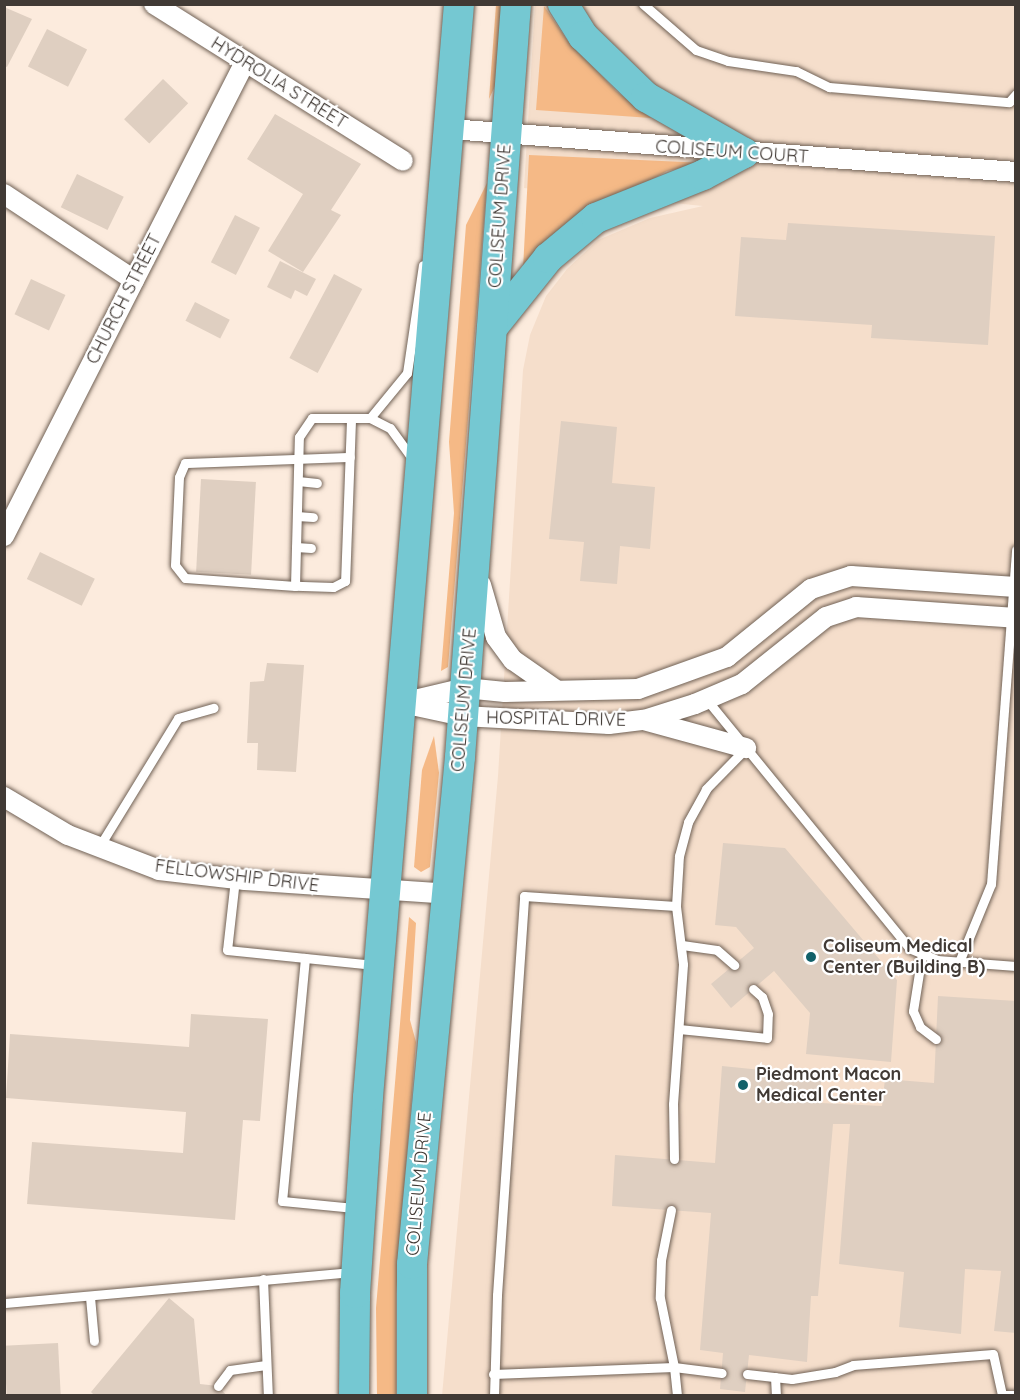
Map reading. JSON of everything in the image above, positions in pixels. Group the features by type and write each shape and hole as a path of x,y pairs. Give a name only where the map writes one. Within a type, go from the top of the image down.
{"main road":[{"path":"354,1395 356,1272 418,486 459,4"},
{"name":"COLISEUM DRIVE","path":"412,1395 412,1264 464,702 516,4"},
{"path":"563,4 583,36 646,96 744,153"},
{"path":"492,328 548,258 596,218 703,175 744,153"}],"street":[{"name":"HYDROLIA STREET","path":"154,4 403,161"},
{"name":"CHURCH STREET","path":"4,536 245,62"},
{"name":"COLISEUM COURT","path":"450,129 1016,172"},
{"path":"4,194 134,280"},
{"name":"HOSPITAL DRIVE","path":"475,559 496,638 513,660 556,690"},
{"name":"HOSPITAL DRIVE","path":"402,703 464,702 505,692 638,690 687,674 727,657 812,589 851,576 1014,587"},
{"name":"HOSPITAL DRIVE","path":"402,703 464,702 609,724 644,720 707,699 742,684 826,617 856,607 1013,617"},
{"path":"644,720 746,748"},
{"name":"FELLOWSHIP DRIVE","path":"4,797 68,835 159,870 235,879 448,894"}],"lane":[{"path":"644,4 696,50 728,61 796,71 829,87 1009,102 1016,94"},
{"path":"370,418 407,373 426,250 443,209"},
{"path":"295,586 299,437 312,418 351,420 370,418 390,428 403,442 414,461 418,486"},
{"path":"350,457 298,456 185,463 179,477 175,565 185,578 333,587 345,581 347,549 343,519 345,484 350,457 351,420"},
{"path":"298,481 317,483"},
{"path":"297,516 313,517"},
{"path":"296,547 311,548"},
{"path":"335,549 347,549"},
{"path":"960,962 991,884 1013,617 1016,550"},
{"path":"707,699 909,948 922,954 960,962 1016,966"},
{"path":"99,847 178,718 214,708"},
{"path":"674,1159 673,1104 679,1029 681,945 676,906 679,856 688,822 706,789 746,748"},
{"path":"235,879 227,950 380,965"},
{"path":"494,1395 493,1374 524,896 676,906"},
{"path":"681,945 717,950 734,965"},
{"path":"922,954 913,1011 920,1027 936,1039"},
{"path":"305,958 282,1202 361,1208"},
{"path":"679,1029 767,1038 768,1014 762,997 753,989"},
{"path":"671,1210 661,1260 660,1298 674,1367 677,1395"},
{"path":"4,1303 356,1272"},
{"path":"263,1279 268,1395"},
{"path":"90,1297 94,1341"},
{"path":"747,1374 775,1377 814,1376 853,1365 993,1354 1000,1395 1016,1395"},
{"path":"218,1386 230,1370 266,1365"},
{"path":"493,1374 674,1367 722,1373"},
{"path":"775,1377 776,1395"}],"shaded area":[{"path":"496,5 502,5 496,84 489,99"},
{"name":"Piedmont Macon Medical Center","path":"535,5 1015,5 1015,1395 442,1396 498,776 523,370 530,335 546,296 567,269 598,240 650,218 703,206 524,188"},
{"path":"544,6 567,40 616,91 651,118 536,110"},
{"path":"529,155 706,163 667,171 581,219 523,269"},
{"path":"487,183 448,667 441,671 454,513 449,442 466,225"},
{"path":"434,736 439,773 430,867 421,872 414,867 422,770"},
{"path":"409,917 416,923 410,1020 416,1042 396,1294 396,1395 377,1396 376,1308"}],"building":[{"path":"4,7 32,19 7,67 4,66"},
{"path":"47,29 87,49 68,87 28,66"},
{"path":"163,79 188,103 149,144 124,119"},
{"path":"275,114 361,164 331,210 341,215 303,272 268,251 303,194 247,159"},
{"path":"77,174 124,197 108,230 61,207"},
{"path":"235,215 260,228 236,275 211,262"},
{"path":"788,223 995,236 988,345 871,338 872,325 735,316 741,237 786,240"},
{"path":"280,261 316,279 307,296 295,290 291,299 267,287"},
{"path":"334,274 362,289 318,373 289,358"},
{"path":"31,279 65,295 49,330 15,314"},
{"path":"195,302 230,320 220,338 185,321"},
{"path":"561,421 617,427 612,483 655,487 650,549 620,546 617,584 580,581 584,542 549,539"},
{"path":"201,479 256,482 251,575 196,572"},
{"path":"40,552 95,579 82,606 27,579"},
{"path":"267,663 304,665 296,772 257,770 258,743 247,743 250,682 264,681"},
{"name":"Coliseum Medical Center (Building B)","path":"723,843 785,848 897,980 891,1062 806,1054 810,1013 774,971 731,1008 711,984 754,948 736,927 715,925"},
{"path":"938,996 1016,1001 1016,1333 994,1331 1001,1271 965,1269 961,1334 899,1327 904,1272 839,1264 850,1124 833,1124 818,1296 811,1296 807,1362 749,1355 745,1392 720,1389 723,1353 700,1350 711,1213 612,1206 615,1155 715,1163 722,1066 821,1076 821,1103 882,1106 885,1079 934,1083"},
{"path":"191,1014 268,1019 260,1121 243,1120 235,1220 27,1204 32,1142 183,1153 186,1112 6,1098 10,1034 189,1047"},
{"path":"169,1298 194,1319 200,1384 218,1386 227,1396 95,1396 91,1392"},
{"path":"58,1343 61,1396 7,1396 4,1346"}],"place":[{"name":"Coliseum Medical Center (Building B)","path":"811,957"},
{"name":"Piedmont Macon Medical Center","path":"743,1085"}]}
